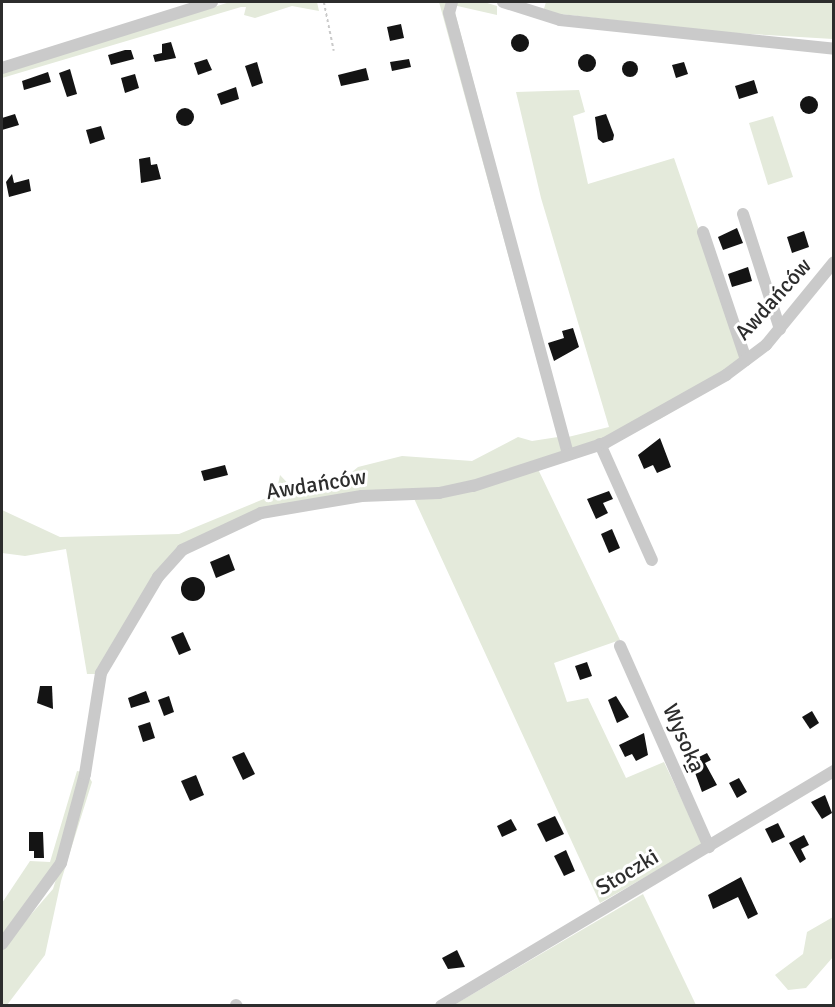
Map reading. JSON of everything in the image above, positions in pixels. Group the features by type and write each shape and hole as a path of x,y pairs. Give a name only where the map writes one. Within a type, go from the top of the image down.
{"street":[{"path":"2,68 212,2"},
{"path":"452,2 448,13 568,454"},
{"path":"503,2 560,20 834,49"},
{"path":"743,214 780,329"},
{"path":"703,232 746,360"},
{"name":"Awdańców","path":"2,944 61,863 85,774 101,673 158,577 182,550 261,513 362,495 439,493 600,444 746,360 780,329 834,262"},
{"path":"600,444 652,560"},
{"name":"Wysoka","path":"620,646 709,847"},
{"name":"Stoczki","path":"441,1005 834,771"}],"path":[{"path":"324,2 334,51"}],"green space":[{"path":"230,2 317,2 319,11 292,6 255,18 244,15 246,7 241,7 2,78 2,73 10,70"},
{"path":"439,2 484,2 497,6 497,15 453,5 568,437 609,427 541,198 516,92 579,90 585,112 573,116 588,184 674,158 746,366 660,419 537,467 620,640 554,663 567,702 588,698 626,778 664,762 703,844 600,903 411,492 242,517 177,547 98,674 87,674 66,549 25,556 2,553 2,510 60,537 179,534 276,494 280,475 295,491 341,481 358,467 402,456 472,461 518,437 532,441 558,437"},
{"path":"546,2 833,2 833,39 717,32 543,12"},
{"path":"773,116 793,177 768,185 749,123"},
{"path":"77,771 82,772 59,860 2,938 2,903 30,861 50,862"},
{"path":"88,775 92,782 61,881 45,955 7,1005 2,1005 2,948 53,889"},
{"path":"643,894 696,1005 453,1006 459,1002"},
{"path":"833,917 833,957 806,988 788,990 775,975 803,954 807,932"}],"building":[{"path":"401,24 404,38 390,41 387,27"},
{"path":"520,34 526,37 529,43 526,49 520,52 514,49 511,43 514,37"},
{"path":"171,42 176,58 155,62 153,55 162,53 162,44"},
{"path":"131,50 134,59 111,65 108,55"},
{"path":"587,54 593,57 596,63 593,69 587,72 581,69 578,63 581,57"},
{"path":"207,59 212,70 198,75 194,63"},
{"path":"409,59 411,67 392,71 390,62"},
{"path":"627,61 633,61 638,69 636,75 627,77 622,72 622,66"},
{"path":"257,62 263,83 252,87 245,66"},
{"path":"684,62 688,74 676,78 672,65"},
{"path":"366,68 369,80 341,86 338,75"},
{"path":"70,69 77,94 67,97 59,73"},
{"path":"48,72 51,82 24,90 22,81"},
{"path":"135,74 139,88 125,93 121,78"},
{"path":"754,80 758,93 739,99 735,86"},
{"path":"236,87 239,99 221,105 217,94"},
{"path":"809,96 815,99 818,105 815,111 809,114 803,111 800,105 803,99"},
{"path":"185,108 191,111 194,117 191,123 185,126 179,123 176,117 179,111"},
{"path":"15,114 19,125 2,130 2,118"},
{"path":"606,114 614,135 613,140 603,143 598,139 595,117"},
{"path":"101,126 105,139 90,144 86,130"},
{"path":"150,157 151,165 157,164 161,179 141,183 139,159"},
{"path":"12,174 14,183 29,179 31,191 9,197 6,182"},
{"path":"737,228 743,243 723,250 718,237"},
{"path":"804,231 809,247 792,253 787,237"},
{"path":"748,267 752,281 732,287 728,274"},
{"path":"573,328 579,347 554,361 548,343 564,338 562,331"},
{"path":"660,438 671,467 657,473 653,465 644,469 638,455"},
{"path":"225,465 228,475 204,481 201,471"},
{"path":"609,491 613,499 603,503 608,513 596,519 587,499"},
{"path":"612,529 620,548 609,553 601,534"},
{"path":"229,554 235,570 216,578 210,562"},
{"path":"193,577 202,580 205,589 202,598 193,601 184,598 181,589 184,580"},
{"path":"183,632 191,650 179,655 171,637"},
{"path":"587,662 592,676 580,680 575,666"},
{"path":"40,686 52,686 53,709 37,703"},
{"path":"146,691 150,702 131,708 128,698"},
{"path":"169,696 174,712 164,716 158,700"},
{"path":"616,696 629,717 617,723 608,700"},
{"path":"812,711 819,723 810,729 802,717"},
{"path":"150,722 155,738 143,742 138,726"},
{"path":"644,733 648,755 636,761 632,754 625,757 619,745"},
{"path":"244,752 255,774 243,780 232,757"},
{"path":"707,753 711,760 705,763 717,785 702,792 694,770 687,773 683,765"},
{"path":"196,775 204,795 190,801 181,781"},
{"path":"739,778 747,792 737,798 729,783"},
{"path":"825,795 832,813 822,819 811,802"},
{"path":"555,816 564,834 546,842 537,824"},
{"path":"511,819 517,830 502,837 497,826"},
{"path":"778,823 785,837 772,843 765,829"},
{"path":"29,832 43,832 44,858 34,858 34,851 29,851"},
{"path":"804,835 809,845 801,849 806,859 800,863 789,843"},
{"path":"566,850 575,871 564,876 554,856"},
{"path":"741,877 758,914 748,919 738,897 713,909 708,895"},
{"path":"457,950 465,967 448,969 442,958"}]}
